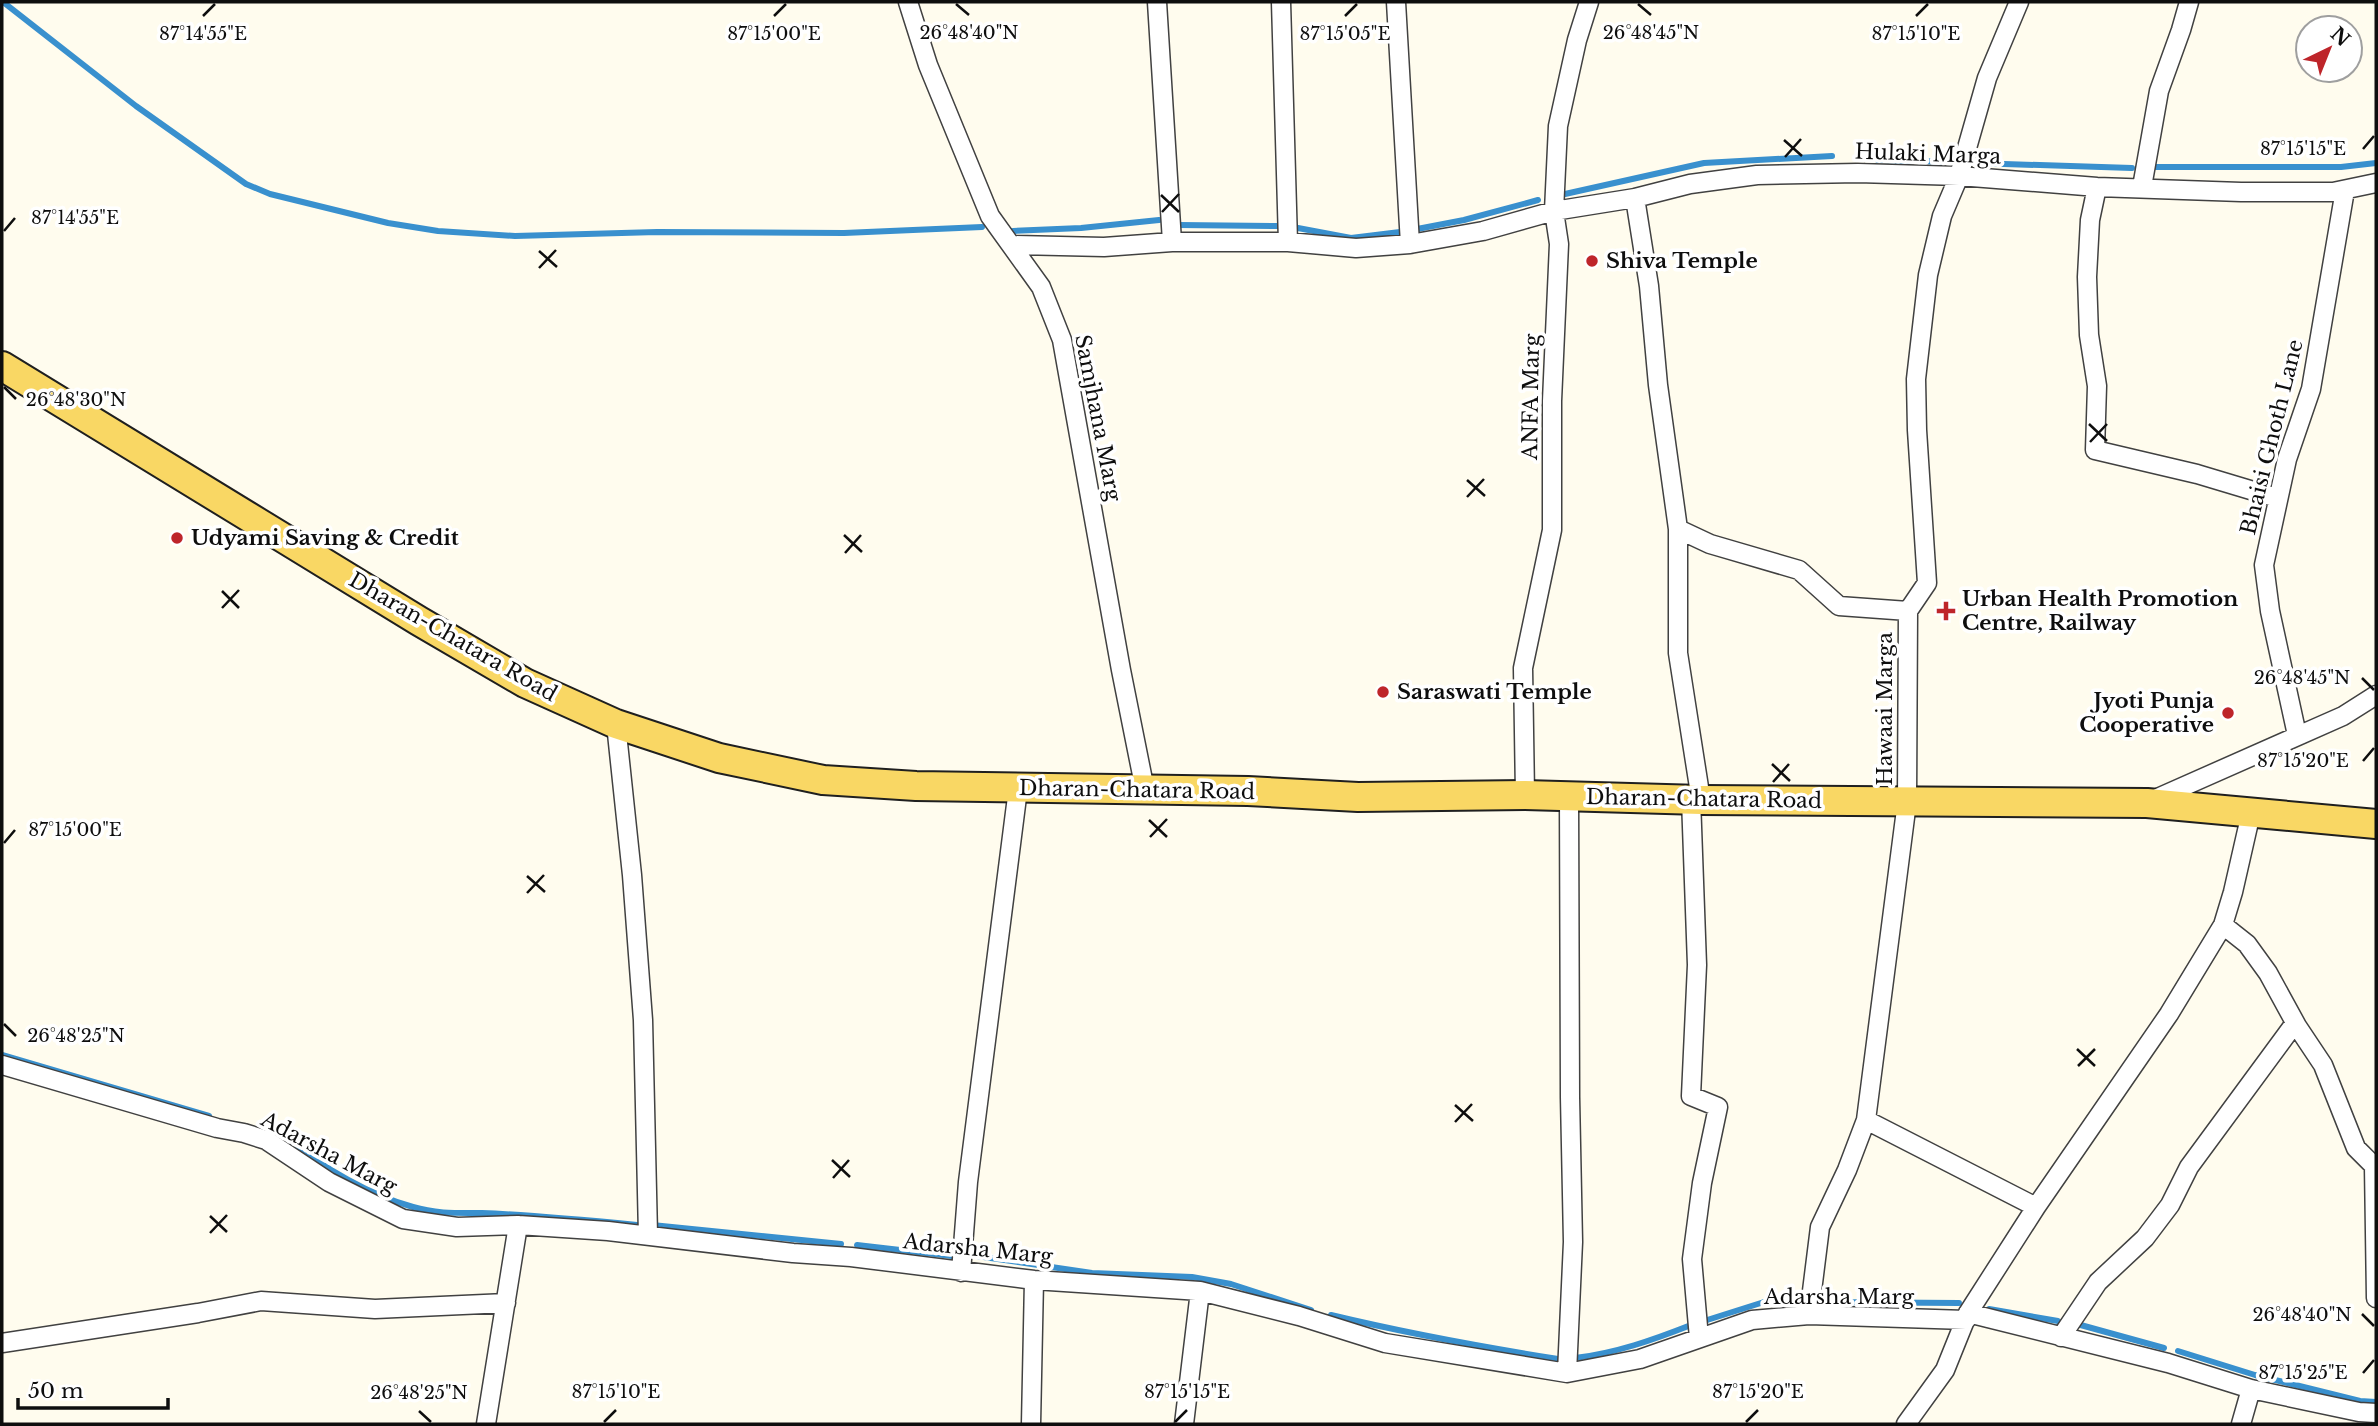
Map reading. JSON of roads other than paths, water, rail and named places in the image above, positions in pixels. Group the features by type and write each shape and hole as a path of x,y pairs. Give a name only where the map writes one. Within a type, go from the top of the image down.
{"main road":[{"name":"Dharan-Chatara Road","path":"2,366 525,682 616,724 719,758 823,780 916,786 1248,791 1358,797 1525,795 2147,803 2376,824"}],"street":[{"name":"Samjhana Marg","path":"908,2 928,65 990,216 1041,287 1062,340 1144,790"},
{"path":"1157,2 1172,242"},
{"path":"1281,2 1287,242"},
{"path":"1396,2 1410,244"},
{"name":"ANFA Marg","path":"1525,795 1523,668 1552,530 1552,401 1559,244 1554,211 1558,126 1577,40 1589,2"},
{"name":"Hawaai Marga","path":"1809,1315 1820,1227 1847,1170 1866,1120 1907,802 1908,611 1927,583 1916,379 1928,275 1941,216 1959,176 1987,78 2019,2"},
{"path":"2142,187 2159,91 2189,2"},
{"name":"Hulaki Marga","path":"1013,245 1104,247 1172,242 1287,242 1356,248 1410,244 1483,231 1554,211 1635,198 1690,184 1757,175 1858,173 1959,176 2097,187 2241,192 2333,192 2376,183"},
{"path":"2097,187 2091,220 2087,277 2089,335 2097,386 2095,450 2197,474 2277,498"},
{"name":"Bhaisi Ghoth Lane","path":"2297,735 2270,611 2264,565 2287,459 2311,389 2345,190"},
{"path":"1635,198 1649,286 1658,386 1678,528 1678,653 1696,799 1697,965 1691,1096 1718,1107 1702,1183 1692,1259 1699,1338"},
{"path":"1678,528 1710,544 1799,570 1839,606 1908,611"},
{"path":"2147,803 2343,716 2376,695"},
{"path":"616,724 632,875 643,1020 648,1235"},
{"path":"961,1272 968,1182 1018,789"},
{"path":"1567,1373 1573,1242 1569,796"},
{"path":"1906,1424 1945,1370 1967,1316 2036,1207 2169,1014 2223,925 2251,813"},
{"path":"2223,925 2247,944 2268,973 2295,1023 2323,1065 2356,1148 2375,1166 2376,1298"},
{"path":"2061,1337 2098,1282 2145,1238 2171,1205 2189,1167 2295,1023"},
{"name":"Adarsha Marg","path":"2,1065 266,1140 329,1182 403,1219 457,1227 519,1225 648,1235 1034,1280 1200,1291 1385,1343 1567,1373 1640,1359 1752,1320 1809,1315 1967,1316 2168,1363 2251,1390 2364,1416"},
{"path":"1866,1120 2036,1207"},
{"path":"486,1424 519,1225"},
{"path":"1031,1424 1034,1280"},
{"path":"1184,1424 1200,1291"},
{"path":"2,1343 261,1301 375,1309 506,1303"},
{"path":"2241,1424 2251,1390"}],"waterway":[{"path":"3,2 136,106 246,184 270,194 388,223 438,231 515,236 657,232 844,233 982,227"},
{"path":"1565,194 1704,163 1832,156"},
{"path":"1878,160 1955,162"},
{"path":"1974,163 2132,168"},
{"path":"2150,167 2341,167 2376,163"},
{"path":"1412,230 1464,220 1538,200"},
{"path":"1013,231 1081,228 1159,220"},
{"path":"1179,225 1281,226"},
{"path":"1298,228 1351,238 1400,232"},
{"path":"2,1055 209,1116"},
{"path":"282,1135 312,1158 361,1187 422,1209 447,1213 540,1216 637,1225"},
{"path":"652,1225 841,1244"},
{"path":"857,1245 952,1256"},
{"path":"970,1255 1092,1273 1192,1277 1231,1284 1311,1310"},
{"path":"1704,1321 1764,1302 1799,1301"},
{"path":"1817,1302 1959,1303"},
{"path":"1989,1309 2058,1321"},
{"path":"1331,1315 1387,1328 1558,1359"},
{"path":"2077,1324 2164,1348"},
{"path":"1575,1358 1634,1345 1691,1325"},
{"path":"2178,1351 2255,1375 2360,1401 2376,1402"}],"place":[{"name":"Shiva Temple","path":"1592,261"},
{"name":"Udyami Saving & Credit","path":"177,538"},
{"name":"Urban Health Promotion Centre, Railway","path":"1946,611"},
{"name":"Saraswati Temple","path":"1383,692"},
{"name":"Jyoti Punja Cooperative","path":"2228,713"}]}
